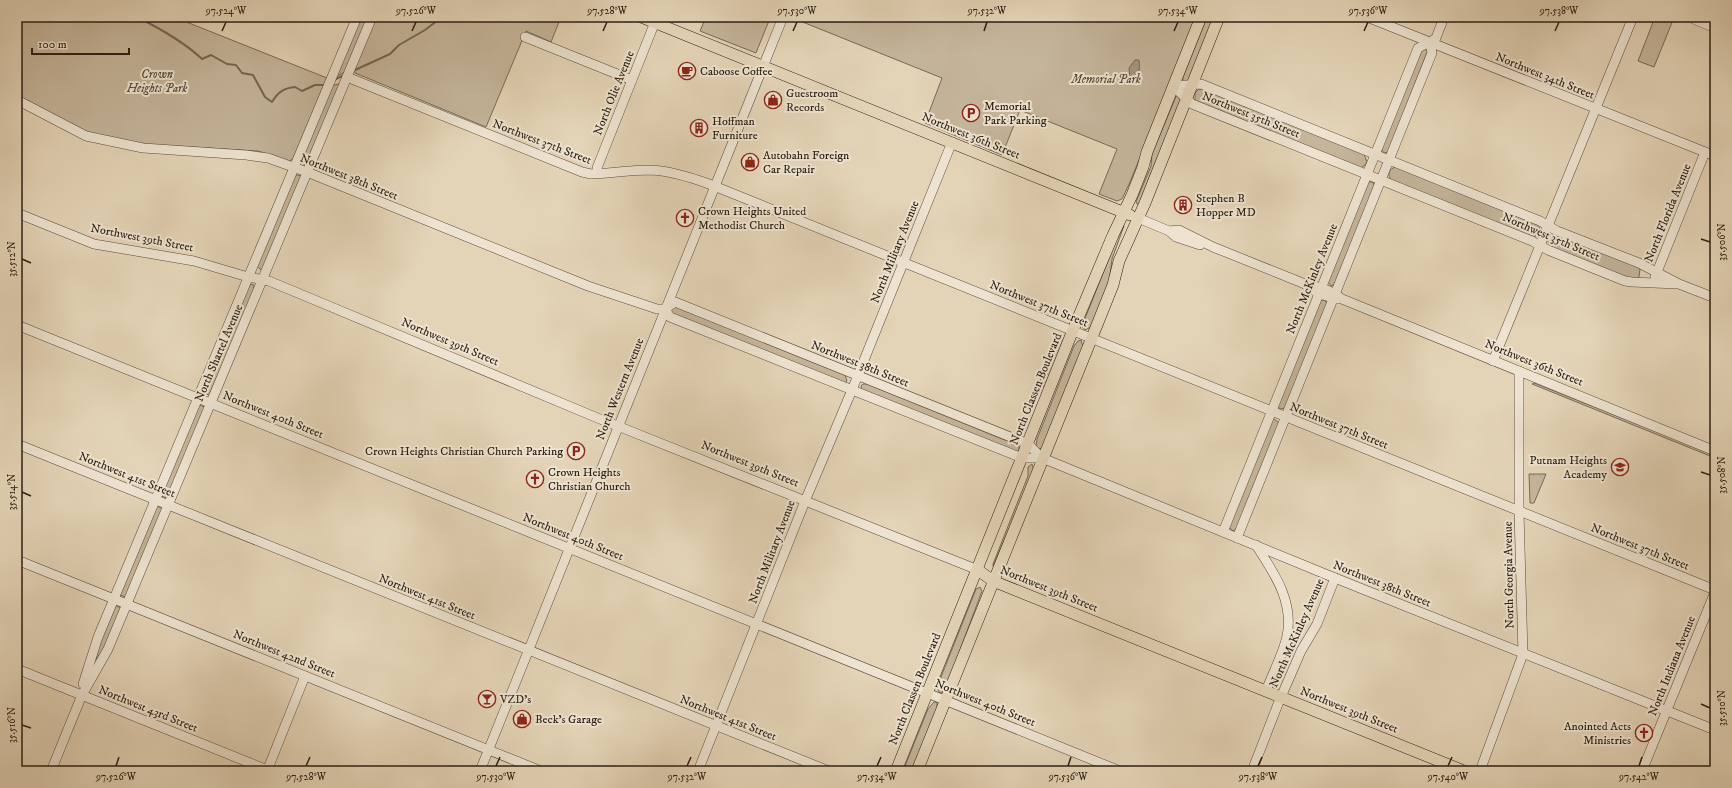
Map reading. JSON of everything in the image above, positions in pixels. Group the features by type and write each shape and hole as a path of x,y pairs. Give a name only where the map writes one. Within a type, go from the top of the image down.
{"main road":[{"path":"641,17 655,22"},
{"name":"North Classen Boulevard","path":"896,771 978,570 1073,330 1140,174 1147,152 1201,17"},
{"path":"917,771 1042,458 1099,320 1113,285 1120,262 1219,17"},
{"name":"Northwest 36th Street","path":"655,22 1138,218"},
{"name":"Northwest 39th Street","path":"978,570 993,581 1464,771"}],"street":[{"name":"North Shartel Avenue","path":"82,695 83,686 94,647 357,17"},
{"name":"North Shartel Avenue","path":"51,771 82,695 108,648 127,604 307,172 348,79 352,64 372,17"},
{"name":"North Western Avenue","path":"480,771 782,17"},
{"name":"Northwest 34th Street","path":"1367,17 1715,156"},
{"name":"North McKinley Avenue","path":"1223,532 1418,48 1436,38 1444,17"},
{"path":"1493,361 1633,17"},
{"path":"1689,17 1715,28"},
{"name":"North Olie Avenue","path":"597,174 597,168 655,22"},
{"path":"525,37 632,80"},
{"name":"North McKinley Avenue","path":"1237,538 1432,53 1430,42"},
{"name":"Northwest 37th Street","path":"348,79 586,173 597,174 650,170 693,178 1073,330 1271,412 1715,591"},
{"name":"Northwest 35th Street","path":"1173,86 1201,84 1540,220 1557,231 1638,263 1679,284 1715,298"},
{"name":"Northwest 35th Street","path":"1173,86 1192,104 1367,174 1625,281 1679,284"},
{"name":"Northwest 38th Street","path":"17,100 86,136 143,148 246,155 268,158 307,172 593,288 657,309 665,309 675,302 1028,444 1042,458"},
{"name":"North Military Avenue","path":"698,771 805,500 852,390 952,142"},
{"name":"North Florida Avenue","path":"1652,283 1705,152"},
{"name":"Northwest 39th Street","path":"17,213 94,244 194,260 248,278 269,281 618,426 978,570"},
{"name":"Northwest 36th Street","path":"1138,218 1169,231 1179,230 1213,247 1715,450"},
{"name":"Northwest 38th Street","path":"665,309 670,317 852,390 1022,458 1042,458 1523,654 1715,730"},
{"name":"Northwest 40th Street","path":"17,325 1120,771"},
{"name":"North Georgia Avenue","path":"1480,771 1523,654 1519,371"},
{"name":"Northwest 41st Street","path":"17,444 829,771"},
{"name":"North McKinley Avenue","path":"1256,545 1278,580 1286,599 1288,619 1287,636 1266,691"},
{"name":"Northwest 42nd Street","path":"17,560 541,771"},
{"name":"North McKinley Avenue","path":"1252,771 1301,651 1317,624 1335,578"},
{"name":"North Indiana Avenue","path":"1642,771 1715,591"},
{"name":"Northwest 43rd Street","path":"17,669 268,771"},
{"path":"268,771 305,676"}],"green space":[{"name":"Crown Heights Park","path":"17,17 174,17 327,78 293,159 289,161 258,151 142,144 90,134 17,97"},
{"path":"361,17 368,17 345,72 337,76"},
{"path":"375,17 561,17 551,42 526,31 486,127 355,73 354,69"},
{"path":"706,17 770,18 756,53 700,31"},
{"name":"Memorial Park","path":"790,17 1197,17 1130,182 1122,199 1117,201 1099,194 1117,149 1020,110 1002,155 925,123 942,78"},
{"path":"1207,17 1215,17 1189,81 1183,82 1183,77"},
{"path":"1655,17 1665,17 1673,20 1654,67 1638,61"},
{"path":"1427,47 1428,50 1388,152 1384,153 1381,149 1421,49"},
{"path":"341,83 305,165 301,162 301,159 332,86"},
{"path":"1199,89 1364,154 1367,162 1360,168 1195,101 1195,93"},
{"path":"1177,94 1182,97 1139,204 1137,204 1136,202 1151,166 1152,154"},
{"path":"1396,167 1538,225 1540,228 1539,232 1536,236 1532,237 1392,181 1389,177 1389,172 1391,169"},
{"path":"295,176 301,176 262,271 257,266"},
{"path":"1368,182 1373,182 1375,187 1335,284 1331,286 1328,282"},
{"path":"1124,226 1112,259 1109,283 1091,327 1085,330 1083,328 1084,321 1118,236"},
{"path":"1554,234 1637,266 1640,269 1639,277 1633,280 1550,247 1548,242 1549,238"},
{"path":"251,284 254,285 253,294 209,395 204,393 247,289"},
{"path":"1321,300 1324,300 1327,303 1285,408 1280,409 1278,406"},
{"path":"672,307 677,307 845,375 847,381 844,384 673,315 670,309"},
{"path":"1058,338 1065,341 1046,387 1038,386"},
{"path":"1081,340 1083,347 1042,448 1038,449 1036,447 1037,439 1074,346"},
{"path":"1534,383 1715,455 1715,458 1532,384"},
{"path":"863,384 867,384 1017,445 1019,447 1019,451 1016,453 862,391 861,386"},
{"path":"199,405 205,407 167,498 161,496"},
{"path":"1274,419 1279,423 1237,528 1233,531 1229,527 1272,420"},
{"path":"1032,464 1034,471 993,566 1028,476 1028,467"},
{"path":"1529,474 1546,474 1534,503 1530,503"},
{"path":"157,506 163,509 126,597 120,595"},
{"path":"980,587 982,591 945,690 940,693 938,690 939,682 976,589"},
{"path":"115,605 121,608 104,649 96,659 98,647"},
{"path":"934,702 937,702 937,709 913,771 903,771 928,709"}],"shaded area":[{"path":"1135,60 1139,60 1139,72 1130,80 1129,68"}],"waterway":[{"path":"137,17 162,30 195,52 202,59 211,55 227,64 236,65 242,73 253,75 265,97 272,102 279,93 288,88 295,87 302,91 315,85 323,85"},
{"path":"355,70 390,54 399,45 425,30 442,17"},
{"path":"334,80 344,75"}],"place":[{"name":"Caboose Coffee","path":"687,71"},
{"name":"Guestroom Records","path":"773,100"},
{"name":"Memorial Park Parking","path":"971,113"},
{"name":"Hoffman Furniture","path":"699,128"},
{"name":"Autobahn Foreign Car Repair","path":"750,162"},
{"name":"Stephen B Hopper MD","path":"1183,205"},
{"name":"Crown Heights United Methodist Church","path":"685,218"},
{"name":"Crown Heights Christian Church Parking","path":"576,451"},
{"name":"Putnam Heights Academy","path":"1620,467"},
{"name":"Crown Heights Christian Church","path":"535,479"},
{"name":"VZD's","path":"487,699"},
{"name":"Beck's Garage","path":"522,719"},
{"name":"Anointed Acts Ministries","path":"1644,733"}]}
